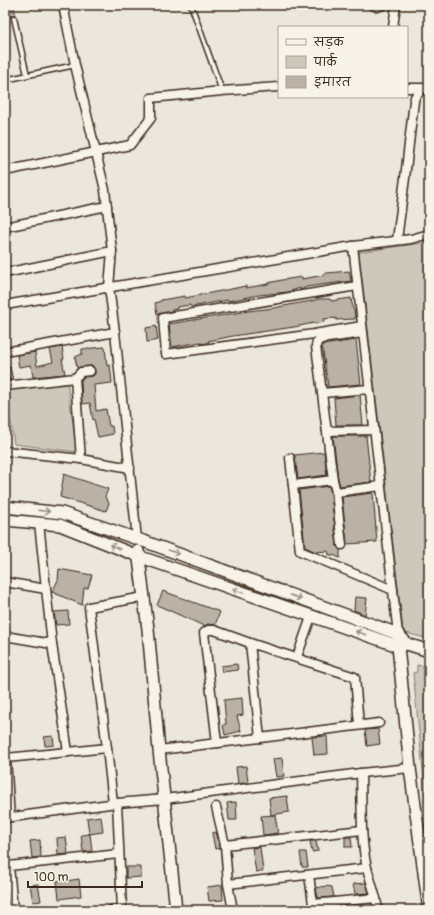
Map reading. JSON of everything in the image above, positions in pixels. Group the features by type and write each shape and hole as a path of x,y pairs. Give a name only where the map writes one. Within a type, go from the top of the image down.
{"street":[{"path":"63,5 75,65 105,190 107,206 112,251 109,287 116,332 138,556 148,629 176,910"},
{"path":"373,5 377,7 383,5"},
{"path":"393,26 396,5"},
{"path":"5,171 130,145 151,118 151,98 278,87"},
{"path":"408,88 426,88"},
{"path":"397,240 414,101 415,97 426,88"},
{"path":"5,227 107,206"},
{"path":"5,305 353,246 411,239 429,234"},
{"path":"353,246 398,634 402,645 410,768 429,910"},
{"path":"5,273 112,251"},
{"path":"357,286 163,318 166,354 314,334 362,330"},
{"path":"342,545 316,346 317,342 321,339 362,330"},
{"path":"5,352 116,332"},
{"path":"5,386 75,378 81,372 90,371"},
{"path":"75,378 81,459"},
{"path":"322,393 370,389"},
{"path":"327,431 374,430"},
{"path":"5,445 5,451 81,459 130,468"},
{"path":"290,458 300,551 393,590"},
{"path":"293,485 333,480"},
{"path":"336,492 381,486"},
{"path":"5,507 62,513 398,634"},
{"path":"5,520 60,525 138,556 311,617 402,645 429,651"},
{"path":"39,523 52,644 68,752"},
{"path":"5,582 46,589"},
{"path":"111,910 122,910 119,854 115,803 89,607 144,597"},
{"path":"297,658 311,617"},
{"path":"218,743 204,633 208,630 214,630 355,677 359,725"},
{"path":"5,636 52,644"},
{"path":"250,643 260,738"},
{"path":"159,750 379,723"},
{"path":"107,748 68,752 5,755 7,817 115,803 165,799 410,768"},
{"path":"361,773 362,830 367,868 378,910"},
{"path":"216,808 225,845 228,884 233,910"},
{"path":"225,845 362,830"},
{"path":"13,910 8,866 119,854"},
{"path":"228,884 367,868"},
{"path":"309,874 313,907 376,898"}],"lane":[{"path":"191,5 222,91"},
{"path":"14,18 27,75"},
{"path":"5,80 75,65"}],"green space":[{"path":"429,242 429,639 406,633 403,630 359,252"},
{"path":"67,381 77,452 14,444 6,388"},
{"path":"417,665 429,667 429,829 413,673 417,672"}],"building":[{"path":"5,5 13,5 16,15 5,18"},
{"path":"349,271 351,281 307,287 300,290 300,288 288,292 259,295 191,307 190,305 177,307 177,309 172,311 157,314 155,303 161,300 185,296 185,298 246,286 246,288 268,284 282,280 302,277 302,279 324,275 327,273"},
{"path":"351,298 355,319 323,319 324,322 315,324 233,336 208,341 209,342 207,343 201,344 201,342 172,347 169,324 274,308 318,299 330,299 331,301"},
{"path":"156,326 158,340 147,342 146,328"},
{"path":"356,340 361,384 328,387 322,345"},
{"path":"62,347 64,359 62,359 65,374 33,377 31,365 19,367 17,355 35,352 37,366 53,362 50,349"},
{"path":"105,347 107,366 110,365 112,383 94,385 96,411 106,409 109,426 112,426 113,434 98,437 90,403 82,404 81,380 84,377 93,376 95,374 95,370 93,366 77,368 75,357 82,354 82,349"},
{"path":"10,367 13,380 6,380 5,368"},
{"path":"360,395 363,425 336,425 334,398"},
{"path":"333,436 366,436 371,482 340,486"},
{"path":"324,452 327,475 298,479 294,455"},
{"path":"64,474 108,489 105,497 109,503 106,511 60,497"},
{"path":"329,486 337,546 340,550 340,558 329,555 328,551 316,552 305,547 299,490"},
{"path":"373,493 377,542 347,544 342,497"},
{"path":"59,569 92,575 88,588 84,588 82,605 52,592 58,580"},
{"path":"163,591 220,612 215,625 208,624 204,626 157,605"},
{"path":"355,597 367,598 365,615 354,610"},
{"path":"68,611 69,624 56,625 54,612"},
{"path":"237,664 238,670 222,672 221,666"},
{"path":"242,698 243,715 237,716 241,731 225,735 223,725 226,724 224,700"},
{"path":"378,729 380,744 367,746 365,730"},
{"path":"53,736 54,745 45,746 44,737"},
{"path":"327,736 328,754 314,755 312,737"},
{"path":"282,758 284,776 276,777 273,759"},
{"path":"246,766 248,782 238,784 236,767"},
{"path":"287,796 289,812 271,815 269,798"},
{"path":"236,802 237,820 229,820 227,803"},
{"path":"275,815 278,833 263,835 261,816"},
{"path":"101,816 103,832 89,834 87,818"},
{"path":"216,832 220,848 215,849 212,833"},
{"path":"90,834 92,851 83,852 81,835"},
{"path":"66,837 68,854 58,855 57,838"},
{"path":"345,837 351,837 352,847 345,847"},
{"path":"40,840 41,857 32,858 30,841"},
{"path":"310,841 316,841 318,851 312,852"},
{"path":"260,847 263,871 256,872 252,848"},
{"path":"300,852 306,852 308,867 302,867"},
{"path":"126,867 141,867 141,877 126,878"},
{"path":"79,879 81,896 59,899 57,881"},
{"path":"366,883 369,893 355,894 353,884"},
{"path":"38,884 41,901 33,902 30,885"},
{"path":"222,885 223,900 209,901 207,887"},
{"path":"326,886 332,887 334,897 318,898 316,888"}],"waterway":[{"path":"428,293 429,210"}]}
